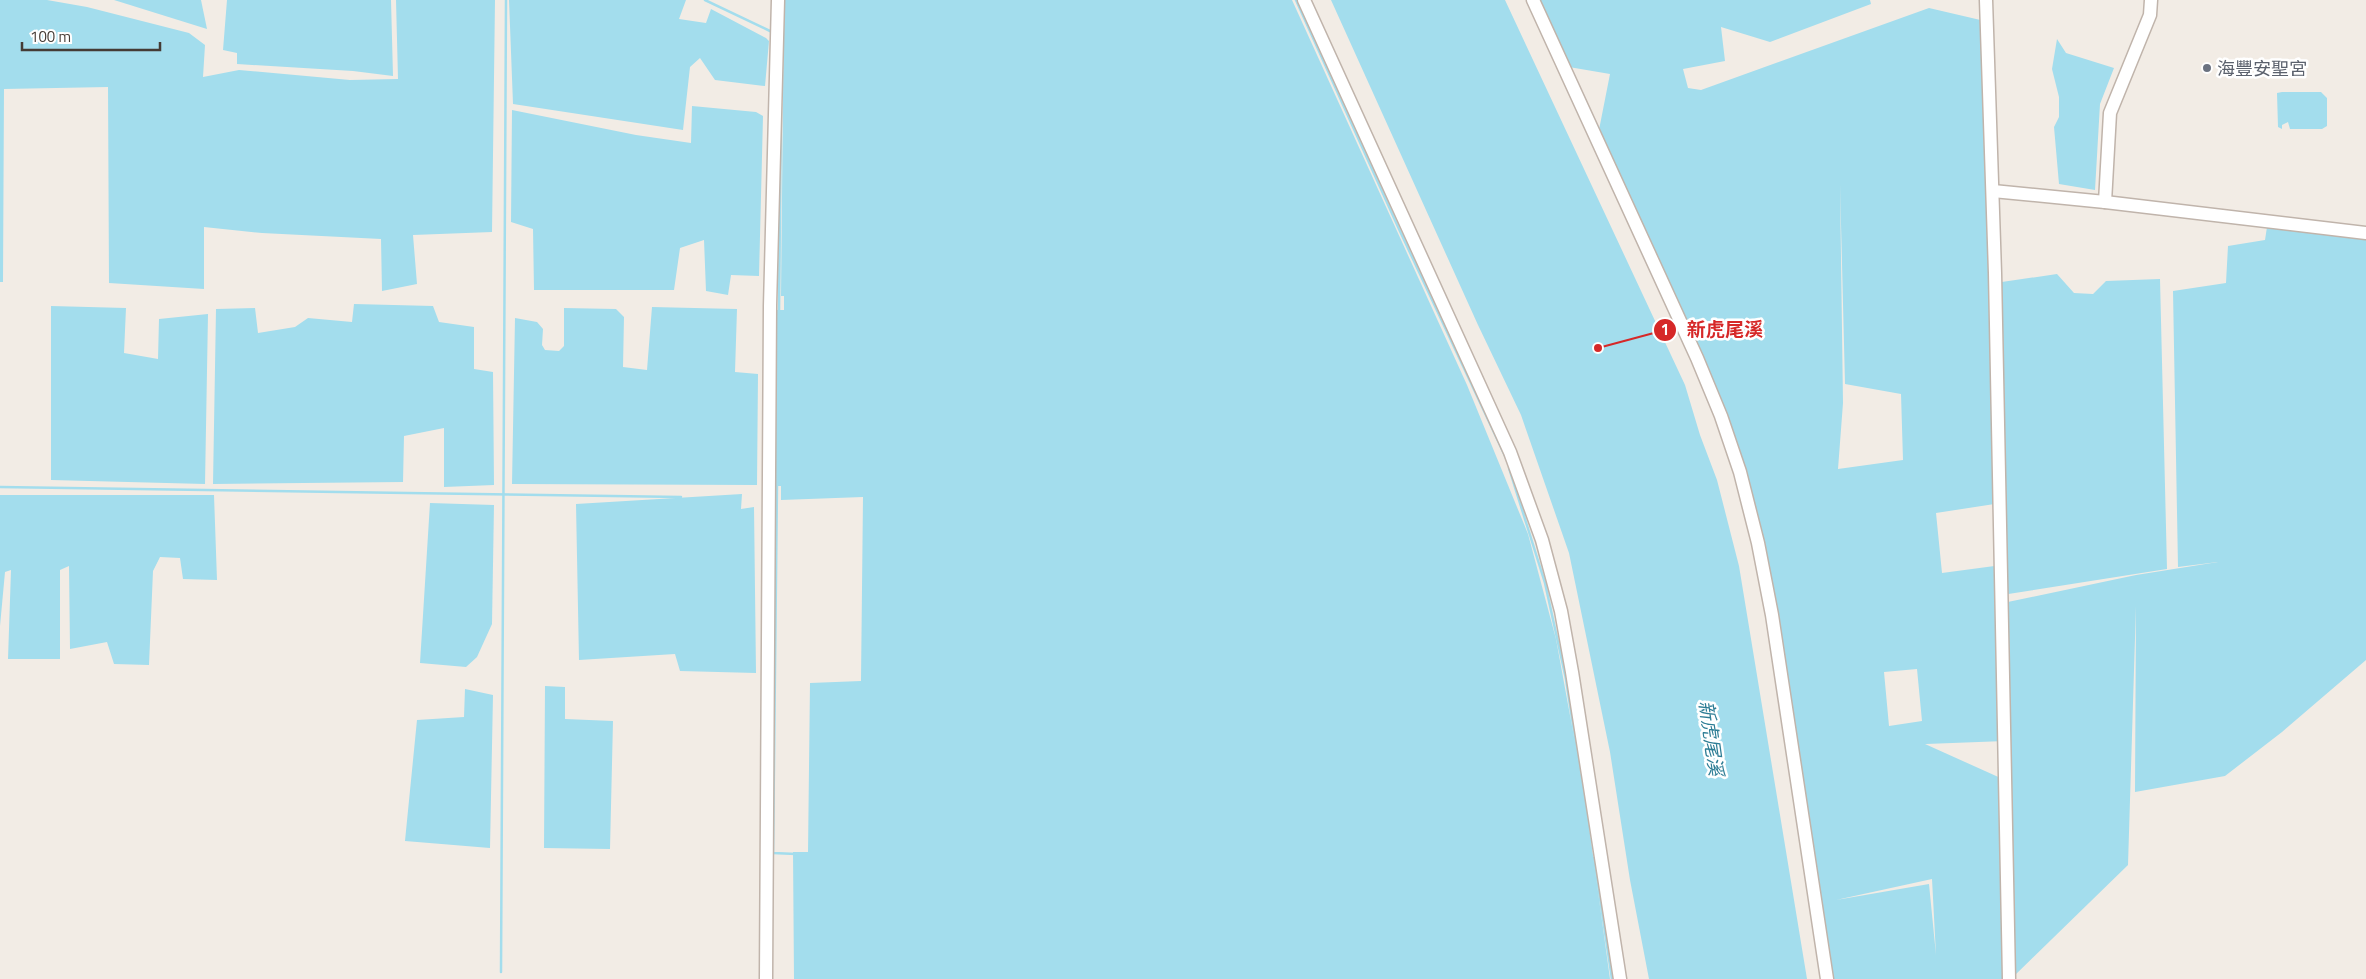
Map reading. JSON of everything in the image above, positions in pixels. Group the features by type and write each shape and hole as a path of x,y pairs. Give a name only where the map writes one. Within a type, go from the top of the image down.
{"street":[{"path":"766,979 770,306 778,0"},
{"path":"1304,0 1510,452 1542,540 1560,611 1572,672 1620,979"},
{"path":"1533,0 1697,358 1721,416 1740,472 1758,544 1772,615 1827,979"},
{"path":"1986,0 1993,191 2008,979"},
{"path":"2105,202 2110,113 2150,16 2151,0"},
{"path":"1993,191 2105,202 2366,233"}],"water":[{"path":"0,0 47,0 87,7 189,33 205,45 203,77 239,70 350,80 398,79 396,0 495,0 492,232 413,235 417,284 382,291 381,239 262,233 204,227 204,289 109,283 108,87 4,89 3,282 0,282"},
{"path":"114,0 201,0 207,29"},
{"path":"227,0 391,0 393,76 353,71 237,64 237,53 223,50"},
{"path":"509,0 686,0 679,19 706,23 711,9 769,41 765,86 715,80 700,58 690,67 683,130 513,104"},
{"path":"784,0 1292,0 1467,385 1528,534 1556,639 1585,797 1610,979 794,979 793,852 808,852 810,683 861,681 863,497 781,500 781,486 775,486 776,310 784,310 784,296 781,296"},
{"path":"1331,0 1505,0 1685,385 1700,435 1717,480 1739,566 1807,979 1649,979 1630,880 1610,752 1569,553 1521,415 1478,325"},
{"path":"1533,0 1870,0 1871,4 1770,42 1721,27 1725,61 1683,69 1688,88 1701,90 1929,8 1989,22 1995,283 2057,274 2074,293 2093,294 2106,281 2160,279 2167,569 2002,595 2003,603 2136,575 2218,562 2178,567 2173,291 2226,283 2228,246 2265,240 2267,227 2366,238 2366,660 2282,732 2225,776 2135,792 2136,606 2128,865 2011,979 1825,979 1817,904 1744,487 1699,363 1597,140 1610,74 1563,66","holes":["1840,184 1845,384 1901,394 1903,460 1838,469 1843,403","2001,503 2002,565 1942,573 1936,513","1917,669 1922,721 1889,726 1884,672","2005,741 2005,780 1925,744","1932,879 1936,955 1929,884 1836,900"]},
{"path":"2057,39 2066,53 2114,68 2100,104 2095,190 2059,184 2054,127 2059,117 2059,97 2052,69"},
{"path":"2321,92 2327,98 2327,126 2322,129 2290,129 2288,122 2282,125 2282,129 2278,127 2277,93"},
{"path":"692,106 756,112 763,116 759,276 731,275 728,295 706,291 704,240 680,248 674,290 534,290 533,229 511,222 512,110 636,135 691,143"},
{"path":"354,304 433,306 439,322 474,327 474,369 493,372 494,485 444,487 444,428 404,436 403,482 213,484 216,309 255,308 258,333 295,327 308,318 352,322"},
{"path":"51,306 126,308 124,353 158,359 159,319 208,314 205,484 51,480"},
{"path":"652,307 737,309 735,372 758,374 757,485 512,484 515,318 537,322 543,329 542,345 545,350 559,351 564,346 564,308 616,309 624,317 623,367 647,370"},
{"path":"742,494 741,509 754,507 756,673 680,671 675,654 579,660 576,504"},
{"path":"0,495 214,495 217,580 183,579 180,558 160,557 153,571 149,665 114,664 107,642 70,649 69,566 60,570 60,659 8,659 11,570 5,572 0,626"},
{"path":"430,503 494,505 492,624 477,657 466,667 420,663"},
{"path":"545,686 565,687 565,719 613,721 610,849 544,848"},
{"path":"465,689 493,695 490,848 405,841 417,720 464,717"}],"waterway":[{"path":"501,972 506,0"},
{"path":"705,0 772,32"},
{"path":"1296,0 1399,229 1506,458"},
{"path":"779,313 781,104"},
{"path":"1509,468 1545,583 1566,679 1580,771"},
{"path":"777,484 773,853 796,854"},
{"path":"0,487 681,497"},
{"path":"1594,858 1612,979"}],"place":[{"name":"海豐安聖宮","path":"2207,68"},
{"name":"新虎尾溪","path":"1598,348"}]}
